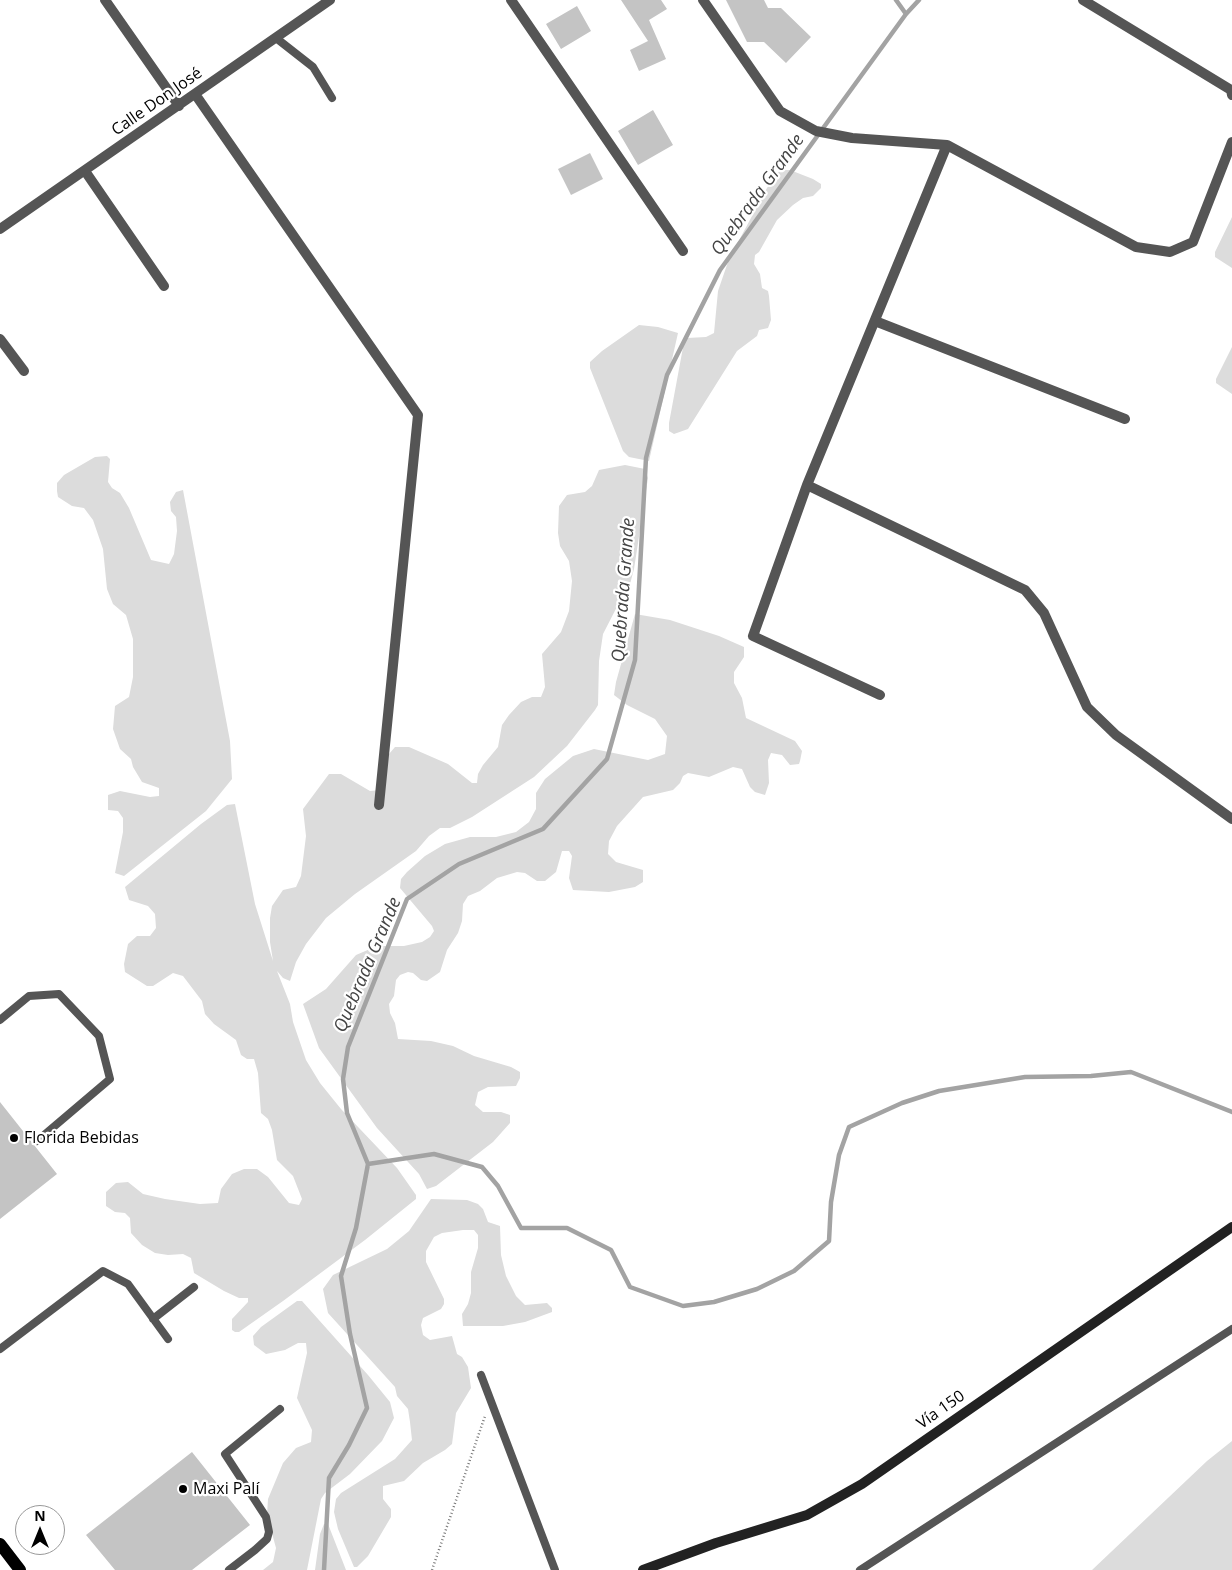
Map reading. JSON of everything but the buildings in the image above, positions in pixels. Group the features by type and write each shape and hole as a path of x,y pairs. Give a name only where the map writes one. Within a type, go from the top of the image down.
{"main road":[{"name":"Vía 150","path":"643,1570 716,1543 807,1515 862,1484 1232,1227"},
{"path":"0,1544 20,1570"}],"street":[{"path":"105,0 179,106"},
{"name":"Calle Don José","path":"0,229 330,0"},
{"path":"511,0 683,251"},
{"path":"703,0 780,111 816,131 852,138 947,145 1136,247 1170,252 1193,242 1232,142"},
{"path":"1083,0 1232,90 1232,96"},
{"path":"195,94 418,415 379,805"},
{"path":"880,695 754,636 807,485 947,145"},
{"path":"85,170 164,286"},
{"path":"874,321 1125,419"},
{"path":"0,339 24,371"},
{"path":"807,485 1025,590 1044,613 1087,708 1116,735 1232,819"}],"lane":[{"path":"276,38 313,67 332,98"},
{"path":"0,1020 29,996 59,994 99,1036 110,1079 37,1141"},
{"path":"0,1349 103,1271 128,1284 168,1339"},
{"path":"153,1319 194,1287"},
{"path":"860,1570 1232,1329"},
{"path":"482,1375 490,1401 555,1570"},
{"path":"229,1570 256,1550 267,1539 269,1532 266,1518 225,1454 280,1409"}],"path":[{"path":"432,1570 490,1401"}],"shaded area":[{"path":"780,170 790,170 813,179 821,184 821,188 813,196 803,198 793,205 777,220 759,252 755,255 754,264 760,274 762,288 768,291 769,296 771,320 768,328 759,330 757,336 737,351 688,429 674,434 669,431 669,423 684,342 687,338 706,337 714,333 718,291 729,259 767,188"},
{"path":"1232,217 1232,268 1215,257 1215,252"},
{"path":"639,325 658,327 678,333 649,461 629,457 623,451 590,368 590,362 602,351"},
{"path":"1232,347 1232,394 1216,383 1216,379"},
{"path":"107,456 110,459 108,482 112,488 120,493 129,508 151,560 169,564 174,554 177,531 176,517 171,511 170,502 176,492 183,490 230,741 232,779 206,811 124,876 115,873 123,832 123,818 118,811 108,810 108,795 120,791 150,797 159,796 159,788 142,782 133,767 131,759 120,749 113,729 115,706 129,697 133,677 133,639 126,615 113,604 107,589 103,549 93,520 84,508 72,506 58,497 57,491 57,483 64,475 95,457"},
{"path":"625,465 645,469 648,478 634,569 626,599 621,599 603,634 599,661 598,705 595,710 567,746 534,777 472,817 450,828 440,828 429,836 416,851 355,894 326,918 306,944 296,962 290,981 283,978 277,971 290,1004 293,1022 306,1060 320,1083 341,1109 397,1168 416,1195 416,1199 283,1301 239,1332 235,1332 232,1330 232,1319 248,1302 248,1298 239,1298 194,1273 191,1258 183,1254 168,1255 155,1253 142,1245 131,1233 130,1218 125,1213 115,1212 106,1206 106,1192 116,1183 128,1182 143,1194 200,1204 218,1203 221,1189 232,1174 244,1169 257,1169 268,1177 289,1203 299,1205 302,1199 293,1176 277,1160 272,1130 268,1119 261,1113 258,1073 254,1059 247,1059 241,1055 236,1040 214,1024 205,1014 202,1001 183,976 173,973 153,986 147,986 125,972 124,964 128,944 137,936 150,936 156,928 155,914 148,906 129,900 125,887 201,824 227,805 235,804 255,904 273,961 270,942 272,906 283,890 296,887 301,876 306,836 303,809 329,774 341,774 370,791 381,790 383,761 395,747 409,747 448,764 472,783 477,783 478,774 483,765 498,747 502,725 509,715 521,702 532,697 541,697 545,687 542,654 561,632 569,611 572,581 569,561 560,546 558,533 559,506 567,495 585,492 592,486 599,470"},
{"path":"635,614 670,620 719,636 744,647 744,657 734,672 734,683 742,698 746,718 795,741 802,751 799,764 790,765 782,755 771,753 768,760 769,783 765,795 755,792 750,787 742,769 733,767 709,777 688,773 683,776 680,783 673,790 643,797 617,826 609,841 608,854 616,862 643,870 643,882 635,887 609,892 573,890 569,878 572,856 569,851 562,851 556,872 545,881 537,881 525,873 517,872 497,878 480,891 468,896 463,904 462,921 458,933 447,950 440,972 427,981 421,980 413,973 408,972 400,975 396,980 394,996 389,1004 390,1013 395,1023 398,1039 431,1041 453,1046 474,1056 511,1067 520,1072 520,1078 516,1086 488,1087 478,1092 475,1105 483,1112 501,1112 510,1115 510,1123 493,1142 436,1186 427,1189 419,1174 377,1128 319,1048 303,1004 326,989 356,955 377,946 404,946 422,942 430,937 434,931 432,926 400,888 401,879 425,856 445,844 470,837 496,837 516,832 529,822 536,809 536,793 545,779 573,756 594,749 648,760 665,754 667,736 655,719 627,705 614,695"},
{"path":"431,1199 467,1200 478,1204 483,1209 488,1222 500,1226 501,1255 506,1276 516,1296 525,1305 547,1303 552,1308 552,1312 525,1322 503,1326 463,1326 462,1314 468,1304 471,1293 471,1272 478,1248 478,1235 474,1230 463,1230 442,1233 434,1237 426,1251 426,1262 444,1299 444,1304 441,1309 423,1318 421,1325 423,1335 430,1340 452,1336 457,1354 462,1357 468,1367 471,1388 456,1413 452,1444 423,1463 404,1481 383,1486 383,1499 391,1509 391,1517 368,1556 357,1567 354,1567 338,1529 334,1512 336,1499 341,1493 395,1459 412,1440 410,1422 408,1409 397,1396 395,1387 328,1313 323,1289 333,1275 387,1249 409,1231"},
{"path":"297,1301 302,1301 368,1375 390,1402 394,1418 382,1441 350,1474 325,1493 321,1499 307,1570 263,1570 273,1562 276,1548 267,1515 268,1499 283,1463 296,1448 311,1442 312,1430 297,1398 307,1353 306,1343 298,1343 285,1350 266,1354 254,1345 253,1336 261,1327"},
{"path":"1232,1441 1232,1570 1092,1570 1207,1461"},
{"path":"324,1524 328,1524 346,1570 315,1570 320,1534"}],"waterway":[{"path":"896,0 906,14"},
{"name":"Quebrada Grande","path":"324,1570 329,1478 349,1445 367,1408 350,1334 341,1276 356,1228 368,1164 347,1113 343,1079 348,1047 407,899 459,864 543,829 607,759 635,660 646,458 667,375 720,270 906,14 919,0"},
{"path":"368,1164 434,1154 482,1167 498,1186 521,1228 567,1228 611,1250 630,1287 683,1306 714,1302 757,1289 794,1271 829,1241 831,1202 839,1155 849,1127 902,1103 939,1091 1025,1077 1091,1076 1131,1072 1232,1112"}],"place":[{"name":"Florida Bebidas","path":"14,1138"},
{"name":"Maxi Palí","path":"183,1489"}]}
